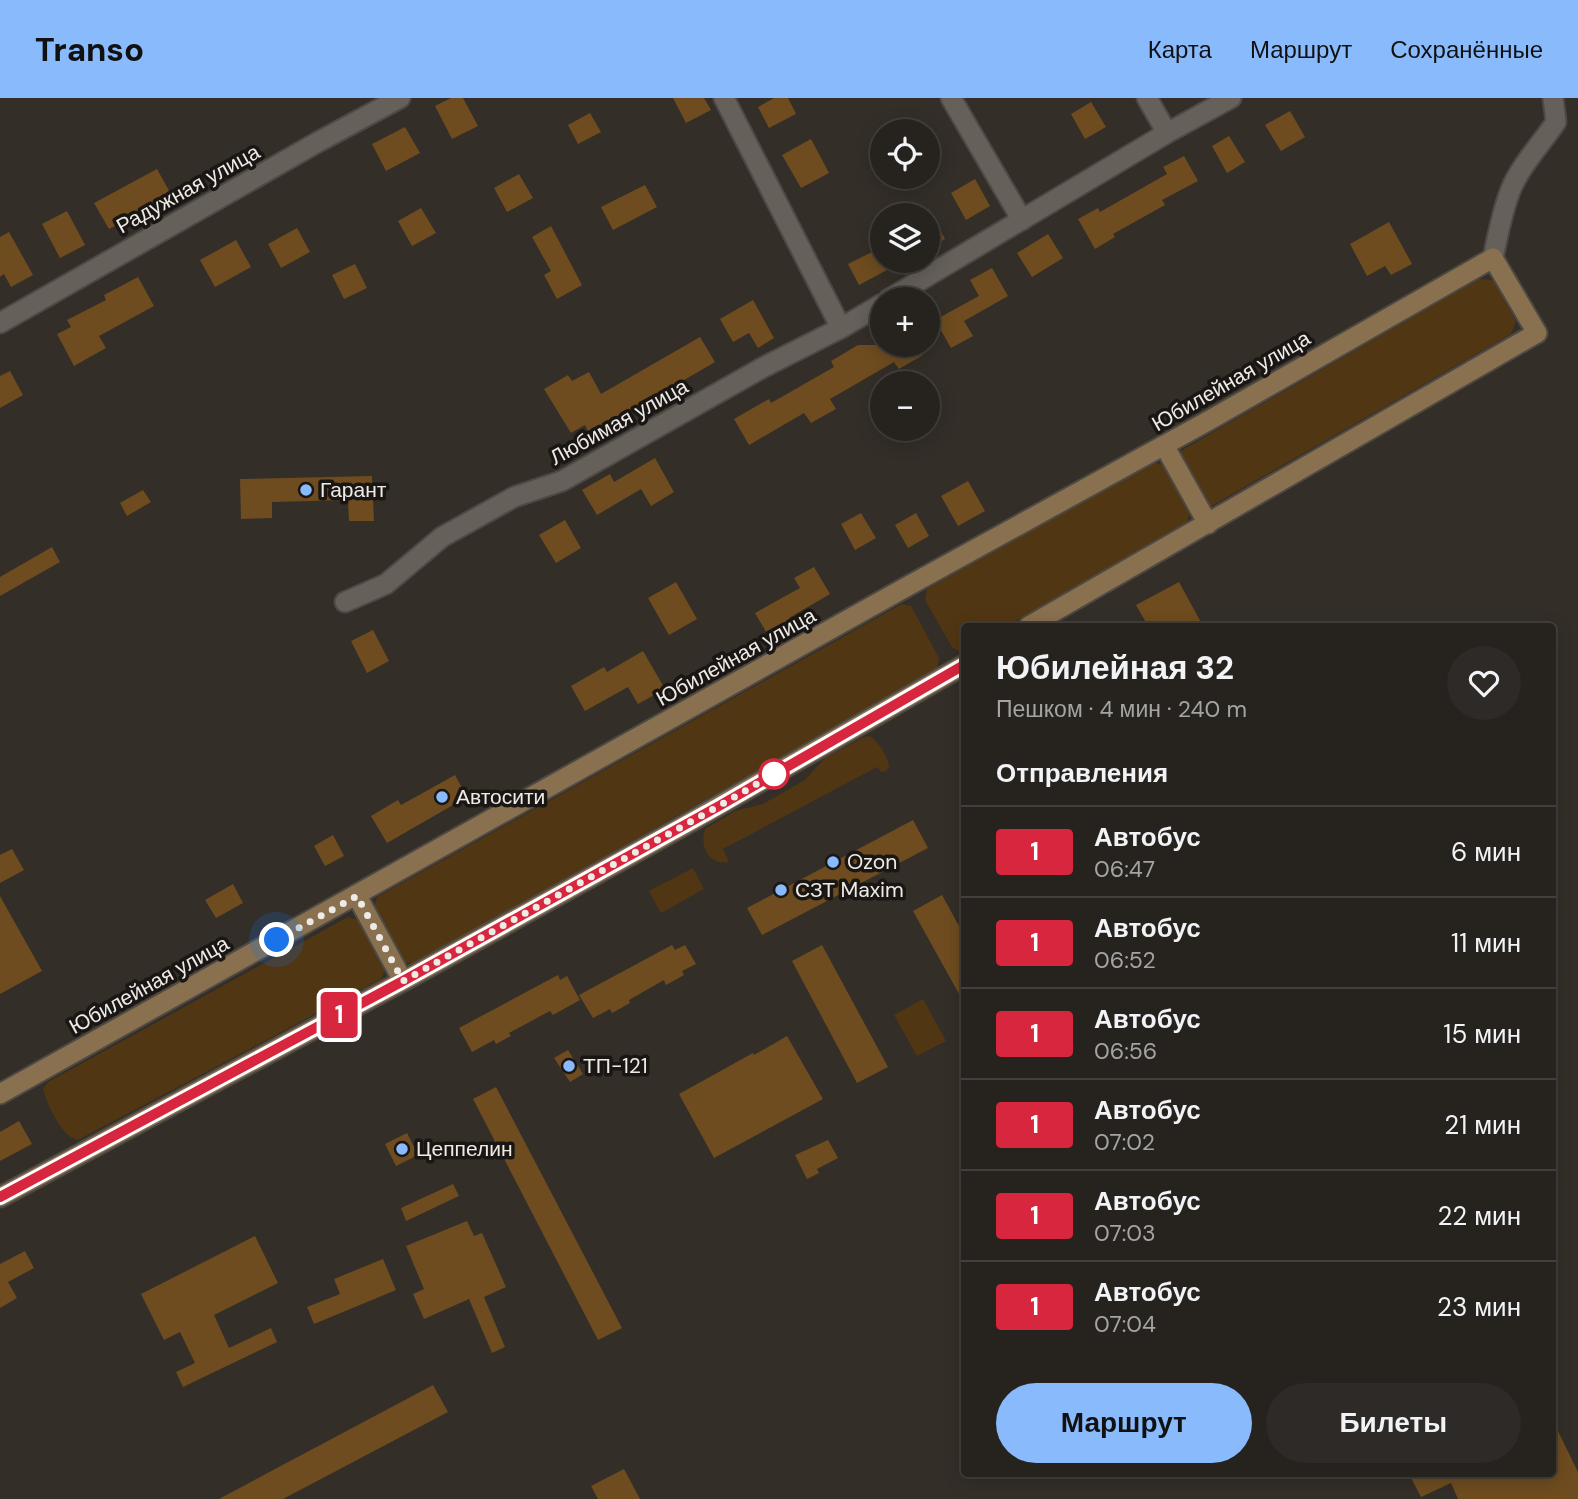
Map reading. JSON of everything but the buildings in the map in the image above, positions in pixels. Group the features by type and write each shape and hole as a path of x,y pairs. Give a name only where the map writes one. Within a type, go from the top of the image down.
{"main road":[{"path":"1035,623 1537,333 1493,258"},
{"name":"Юбилейная улица","path":"0,1094 1164,445 1493,258"},
{"path":"1164,445 1208,524"},
{"path":"0,1198 403,981 719,806 961,667"},
{"path":"357,896 403,981"}],"street":[{"name":"Радужная улица","path":"0,323 400,98"},
{"path":"724,98 841,328"},
{"path":"951,98 1022,220"},
{"path":"1147,98 1167,133"},
{"path":"909,287 1167,133 1231,98"},
{"path":"1493,258 1511,190 1521,170 1556,122 1553,98"},
{"name":"Любимая улица","path":"345,602 386,584 442,537 514,496 562,481 762,368 870,311"}],"shaded area":[{"path":"1479,279 1493,280 1516,321 1511,334 1208,508 1179,452"},
{"path":"1154,462 1164,466 1190,512 1187,522 1013,623 961,623 961,652 952,647 925,600 927,589"},
{"path":"902,604 911,606 939,658 937,669 414,964 401,961 373,910 377,897"},
{"path":"870,736 885,754 889,767 886,771 881,772 877,767 723,849 729,862 716,861 707,853 703,842 705,829 735,811 763,804 805,780 825,758"},
{"path":"693,868 704,889 661,913 649,891"},
{"path":"348,917 359,920 385,970 381,979 78,1140 69,1136 60,1126 43,1089 48,1082"},
{"path":"923,999 946,1041 917,1056 894,1015"}],"bus line":[{"name":"1","path":"0,1197 403,981 719,806 961,667"}],"place":[{"name":"Гарант","path":"306,490"},
{"name":"Автосити","path":"442,797"},
{"name":"Ozon","path":"833,862"},
{"name":"СЗТ Maxim","path":"781,890"},
{"name":"ТП-121","path":"569,1066"},
{"name":"Цеппелин","path":"402,1149"}],"route":[{"path":"277,940 357,896 403,981 774,774"}]}
